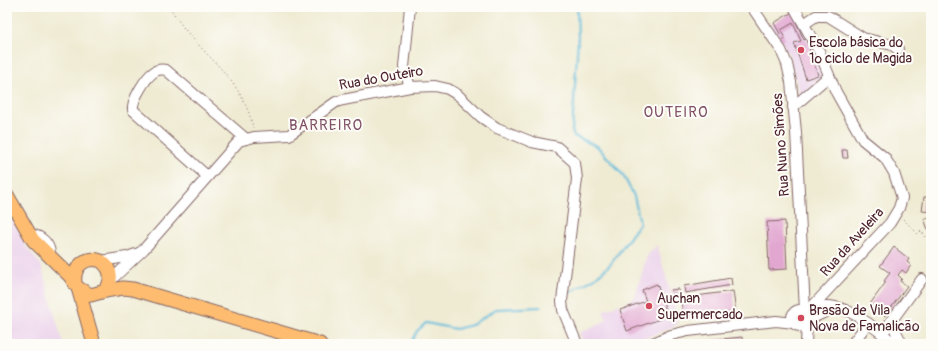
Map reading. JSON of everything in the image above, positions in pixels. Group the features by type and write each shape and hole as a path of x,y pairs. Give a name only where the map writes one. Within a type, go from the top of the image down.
{"main road":[{"path":"7,195 31,238 77,286 91,295 105,288 133,289 320,344"},
{"path":"51,258 83,262 92,259 100,261 109,269 105,288 91,306 88,320"},
{"path":"83,262 75,271 77,286 94,344"}],"street":[{"path":"410,7 404,67 410,87"},
{"name":"Rua Nuno Simões","path":"752,7 784,57 790,77 794,107 805,314"},
{"name":"Rua da Aveleira","path":"794,7 819,51 829,76 863,140 886,158 894,173 902,195 897,213 887,227 805,314"},
{"path":"804,24 816,16 828,16 863,38 892,45 898,49"},
{"path":"105,288 141,252 235,144 249,137 166,70 161,69 153,72 132,103 133,110 207,176"},
{"path":"794,107 829,76"},
{"name":"Rua do Outeiro","path":"249,137 289,135 336,102 410,87 435,86 454,92 489,124 532,142 557,147 575,163 577,179 562,301 563,310 577,344"},
{"path":"100,261 126,257 141,252"},
{"path":"120,272 121,281 133,289"},
{"path":"882,334 922,279"},
{"path":"804,294 806,340"},
{"path":"805,314 834,308"},
{"path":"653,344 682,332 776,321 834,308 849,311 896,344"},
{"path":"891,321 902,344"},
{"path":"852,344 868,323"}],"path":[{"path":"170,7 177,21 235,85 253,126 249,137"},
{"path":"897,213 918,234 921,231 931,243"}],"shaded area":[{"name":"Escola básica do 1º ciclo de Magida","path":"794,11 826,74 800,96 789,54 770,25"},
{"path":"7,208 23,238 26,247 41,265 63,344 7,344"},
{"path":"657,245 678,321 677,325 631,344 584,344 579,333 607,320 603,311 619,304 620,307 635,297 647,256"}],"building":[{"path":"794,11 799,20 796,22 804,40 806,39 818,75 806,79 794,43 801,41 793,23 781,30 785,39 781,41 777,35 780,34 774,23"},
{"path":"842,150 847,150 848,158 843,158"},
{"path":"924,197 931,197 931,212 922,211"},
{"path":"931,216 931,231 929,232 924,219"},
{"path":"785,221 787,269 769,270 767,222"},
{"path":"894,247 909,259 907,262 911,265 906,273 902,270 898,275 902,279 900,281 907,286 885,316 870,304 886,282 884,281 890,273 880,266"},
{"path":"731,278 732,285 685,293 684,286"},
{"name":"Auchan Supermercado","path":"657,284 668,316 627,331 620,310 646,301 642,290"},
{"path":"678,289 679,293 672,294 671,290"},
{"path":"733,291 736,312 683,318 681,298"},
{"path":"742,337 743,344 713,344 712,340"}],"waterway":[{"path":"567,294 595,278 610,265 640,223 634,196 623,175 597,146 574,136 572,131 578,39 577,7"},
{"path":"410,344 417,331 426,323 456,329 472,325 496,309 541,307"}],"place":[{"name":"Escola básica do 1º ciclo de Magida","path":"801,50"},
{"name":"Auchan Supermercado","path":"649,306"},
{"name":"Brasão de Vila Nova de Famalicão","path":"801,318"}],"district":[{"name":"OUTEIRO","path":"676,112"},
{"name":"BARREIRO","path":"326,125"}]}
